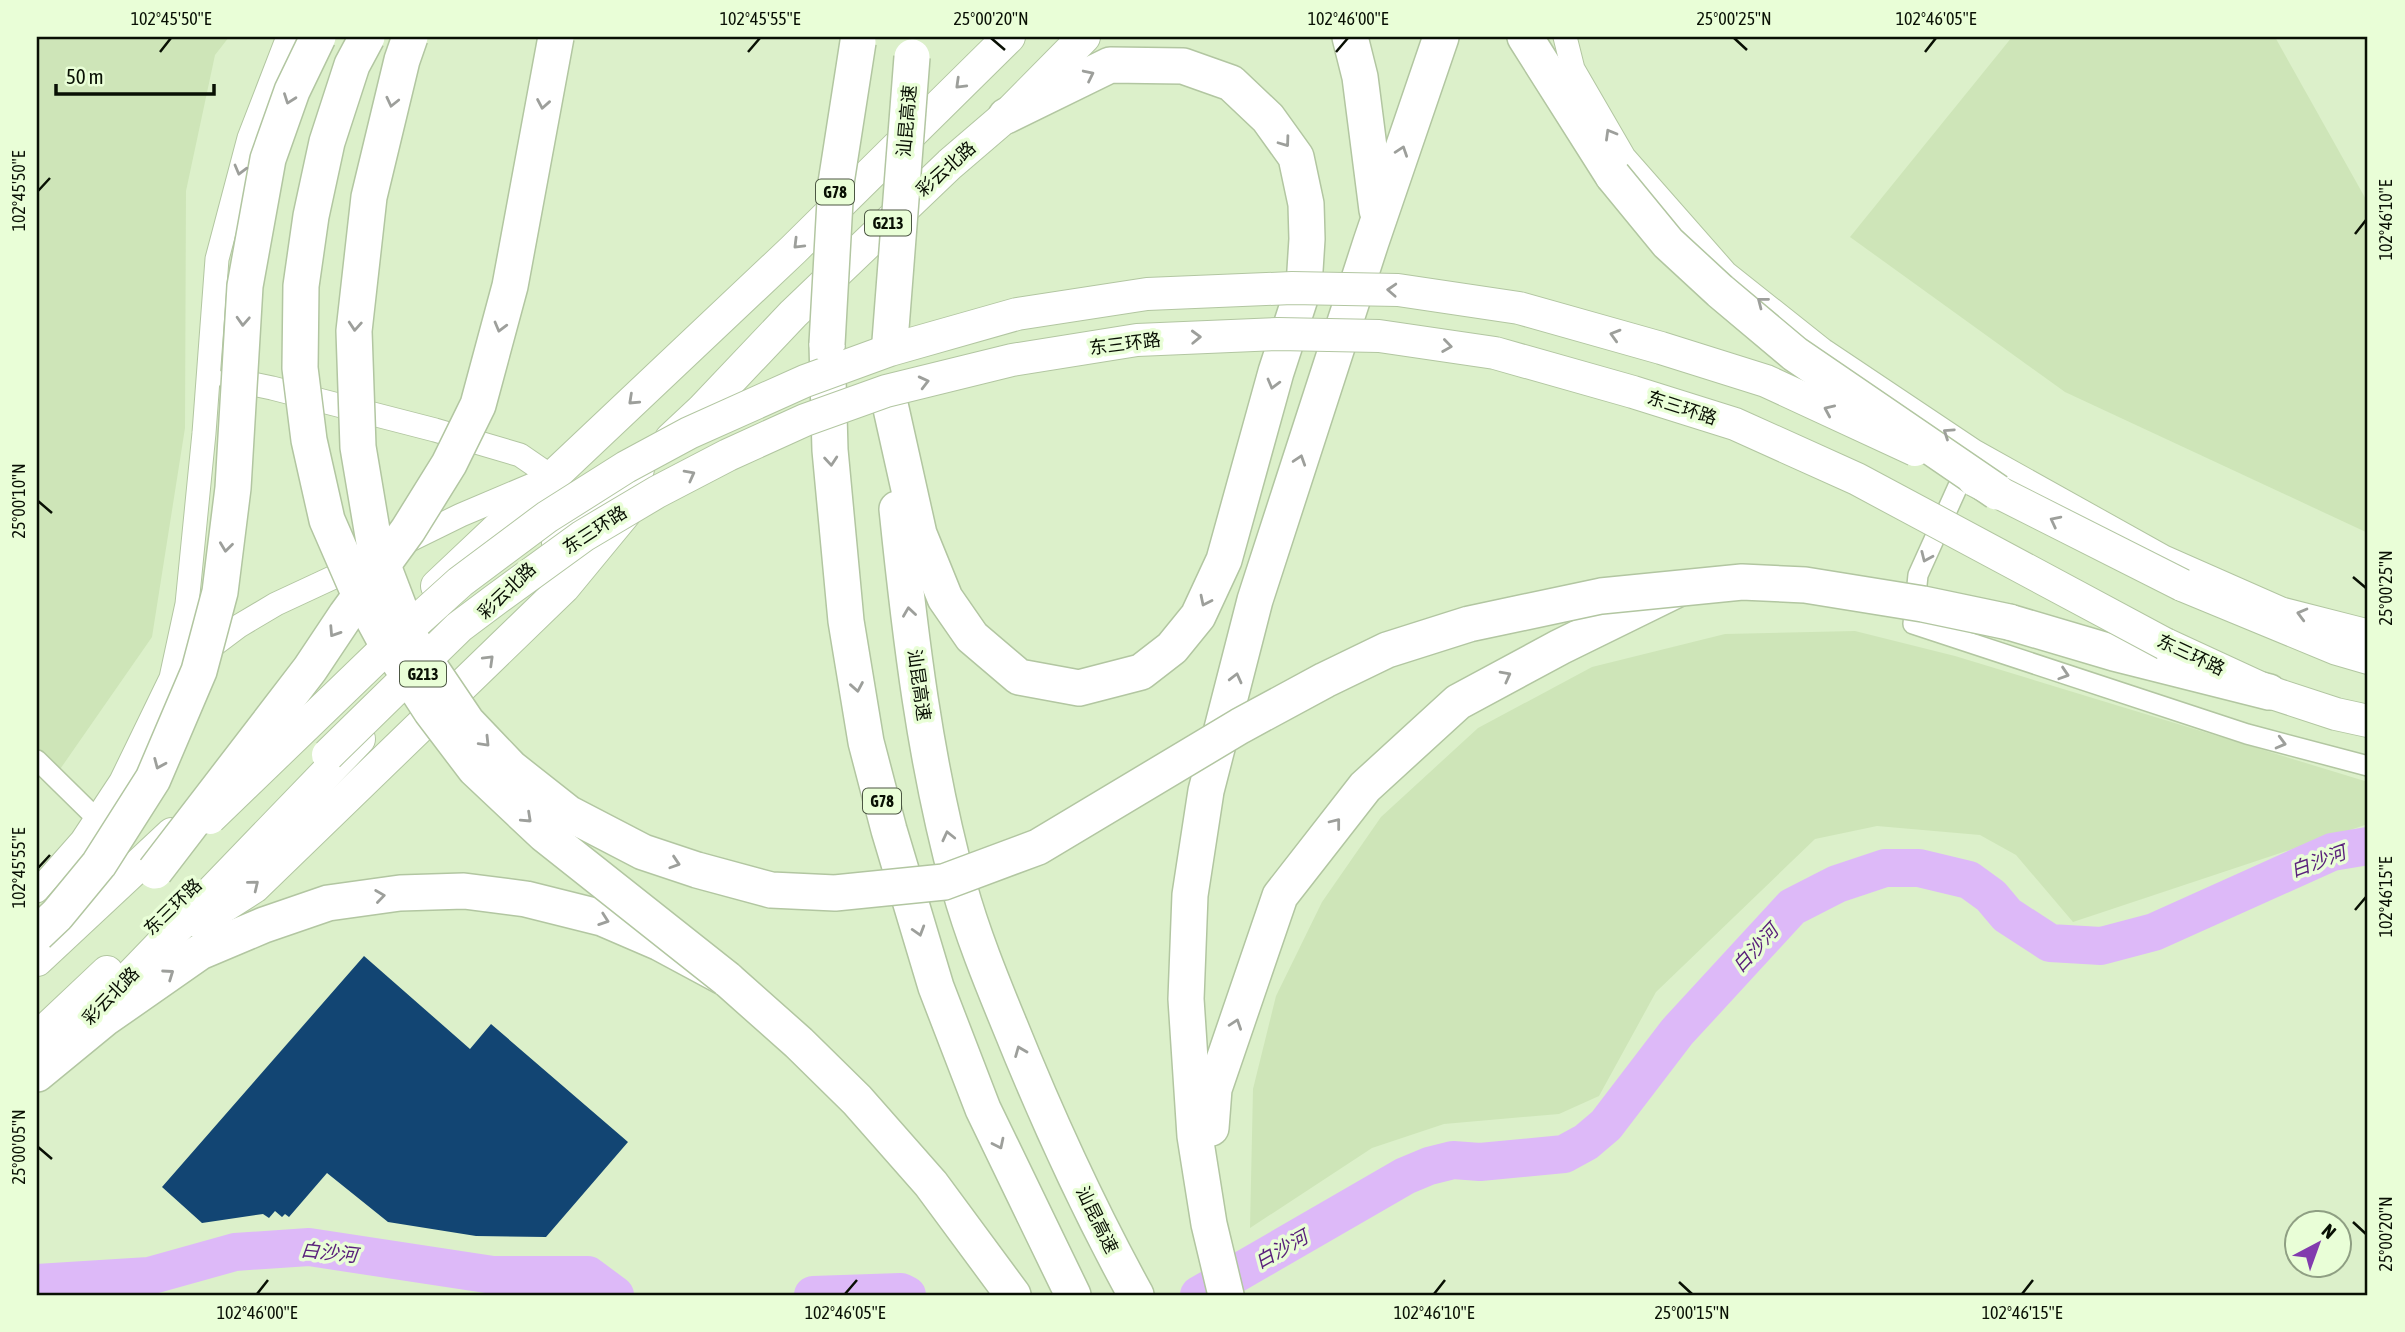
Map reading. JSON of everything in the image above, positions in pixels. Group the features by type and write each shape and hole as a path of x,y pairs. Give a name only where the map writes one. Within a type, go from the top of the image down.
{"highway":[{"path":"37,934 57,915 99,864 153,779 199,671 220,592 233,488 245,286 268,159 292,91 318,37"},
{"path":"367,37 352,65 327,142 311,216 301,286 300,368 309,440 327,520 357,589 383,637 431,711 475,769 544,834 727,979 799,1043 857,1100 931,1184 1013,1295"},
{"path":"410,37 369,197 354,331 358,447 374,542 411,639 467,722 511,768 568,813 642,852 771,890 835,893 944,882 1038,847 1240,726 1387,650 1469,625 1601,596 1681,587 1742,582 1805,585 1923,604 2010,622 2114,653 2269,692"},
{"path":"155,870 310,669 408,530 449,464 478,405 510,286 556,37"},
{"name":"G213","path":"552,477 783,258 1009,37"},
{"path":"1350,37 1360,77 1378,221"},
{"path":"1226,1295 1206,1205 1195,1136 1186,999 1191,895 1206,791 1255,600 1441,37"},
{"path":"1525,37 1613,176 1668,243 1720,291 1811,366 1997,492"},
{"name":"彩云北路","path":"37,1074 322,776 495,601 702,410 793,314 950,164 1006,116 1083,38"},
{"name":"G78","path":"858,39 836,183 827,344 830,450 846,621 866,741 889,830 936,988 983,1109 1073,1295"},
{"name":"汕昆高速","path":"914,47 890,341 887,418 906,591 926,737 959,887 992,982 1038,1096 1098,1226 1136,1295"},
{"path":"888,396 919,534 945,598 972,637 1019,677 1079,688 1141,672 1172,648 1198,616 1224,560 1276,372 1304,286 1306,204 1296,157 1268,118 1231,83 1183,66 1110,65 1006,116"},
{"name":"东三环路","path":"37,985 378,656 450,591 547,517 626,467 689,433 794,386 890,350 1017,314 1147,294 1292,288 1398,290 1519,308 1661,348 1766,381 1892,438 2182,585 2302,635 2368,658"},
{"name":"东三环路","path":"37,1038 459,626 583,536 729,454 805,420 886,391 1012,360 1137,340 1278,334 1379,336 1495,353 1633,392 1735,424 1857,479 2165,643 2269,692 2336,714 2368,721"},
{"path":"37,960 552,477"},
{"path":"1206,1205 1214,1089 1280,896 1365,787 1458,702 1560,647 1681,587"},
{"path":"37,1074 104,1019 200,952 264,925 328,903 400,893 464,891 526,900 601,918 660,943 727,979"}],"street":[{"path":"171,678 187,604 217,259 248,138 288,37"},
{"path":"1565,37 1573,69 1624,157 1726,273 1824,350 1974,451 2164,556 2282,609 2368,631"},
{"path":"208,375 272,388 447,433 520,455 552,477"},
{"path":"1974,451 1918,575 1913,624 2248,734 2368,766"},
{"name":"G213","path":"37,891 82,839 121,781 171,678 239,626 276,604 461,515 552,477"},
{"path":"191,561 206,588 226,601 238,605 276,604"},
{"path":"37,760 96,818"}],"shaded area":[{"path":"37,37 229,37 215,55 186,191 185,428 152,637 56,775 37,761"},
{"path":"2012,37 2275,37 2368,203 2368,533 2065,392 1850,237"},
{"path":"1855,631 1955,656 2368,782 2368,824 2073,922 2016,855 1980,835 1877,826 1815,839 1656,992 1599,1096 1559,1114 1444,1124 1372,1148 1250,1228 1253,1089 1276,996 1322,902 1381,817 1478,728 1592,667 1725,634"}],"building":[{"path":"364,956 470,1049 491,1024 628,1142 546,1237 476,1236 388,1222 327,1173 289,1217 285,1214 282,1217 275,1211 269,1218 263,1214 202,1223 162,1187"}],"waterway":[{"name":"白沙河","path":"1199,1295 1405,1176 1429,1166 1453,1160 1480,1162 1564,1154 1586,1142 1606,1125 1677,1032 1792,907 1837,884 1885,868 1919,868 1969,880 1991,896 2007,915 2050,943 2101,946 2154,932 2332,852 2368,846"},
{"name":"白沙河","path":"37,1283 149,1276 235,1252 309,1247 493,1275 588,1275 615,1295"},
{"name":"白沙河","path":"813,1295 901,1292 907,1295"}]}
